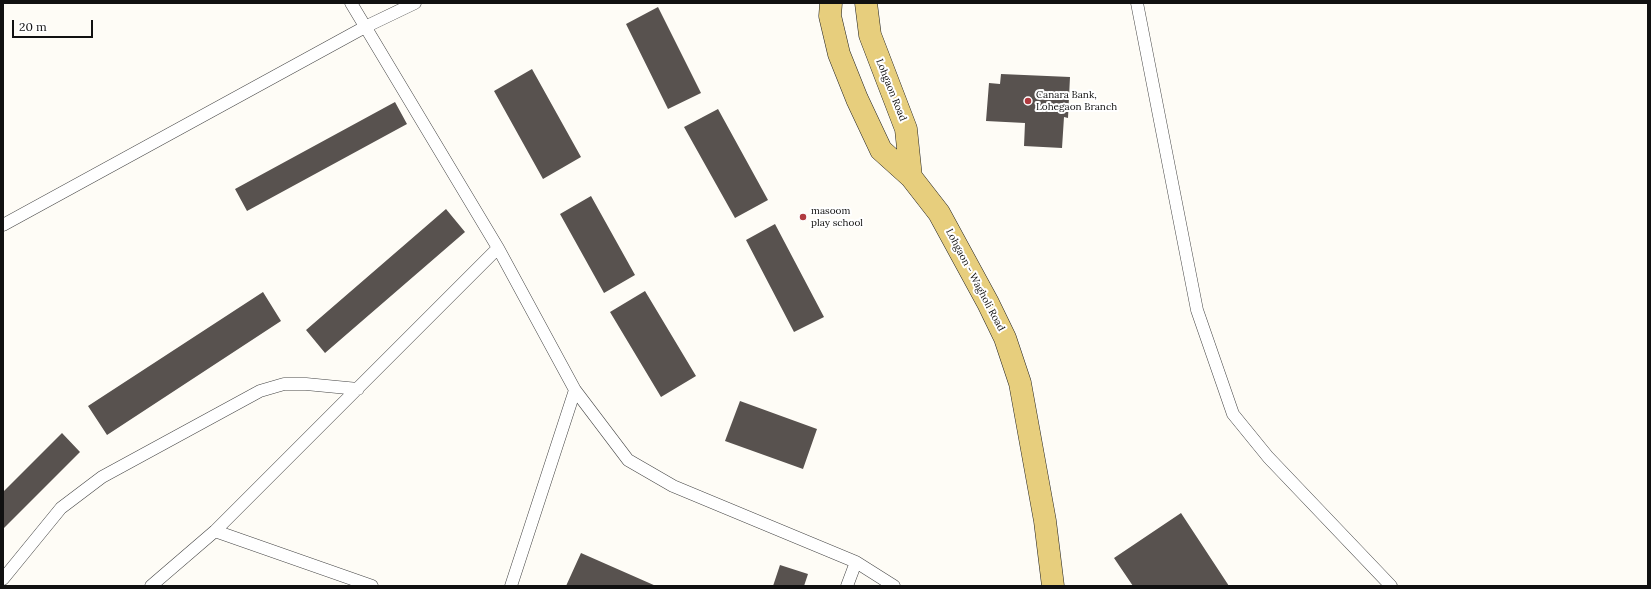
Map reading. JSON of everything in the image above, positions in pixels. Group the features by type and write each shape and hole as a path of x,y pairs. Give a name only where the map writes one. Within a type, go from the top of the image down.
{"main road":[{"name":"Lohgaon - Wagholi Road","path":"831,3 830,16 839,54 860,105 881,150 911,177 939,213 988,303 1005,338 1021,391 1045,521 1053,586"},
{"name":"Lohgaon Road","path":"866,3 870,35 906,129 911,177"}],"lane":[{"path":"351,3 498,248 575,390 628,460 673,486 856,562 894,586"},
{"path":"3,226 365,26 415,3"},
{"path":"1137,3 1197,310 1233,414 1268,457 1391,586"},
{"path":"151,586 215,531 498,248"},
{"path":"3,579 61,508 96,482 260,391 284,384 306,384 358,389"},
{"path":"512,586 575,390"},
{"path":"215,531 372,586"},
{"path":"847,586 856,562"}],"building":[{"path":"658,7 701,93 668,109 626,24"},
{"path":"532,69 581,157 543,179 494,91"},
{"name":"Canara Bank, Lohegaon Branch","path":"1001,74 1070,77 1068,118 1064,117 1062,148 1024,146 1025,123 986,121 989,83 1000,84"},
{"path":"395,102 407,124 247,211 235,189"},
{"path":"718,109 768,200 735,218 684,127"},
{"path":"591,196 635,275 604,293 560,214"},
{"path":"446,209 465,232 325,353 306,330"},
{"path":"775,224 824,317 794,332 746,240"},
{"path":"645,291 696,376 661,397 610,312"},
{"path":"263,292 281,321 107,435 88,406"},
{"path":"740,401 817,429 803,469 725,441"},
{"path":"62,433 80,452 3,529 3,492"},
{"path":"1181,513 1229,586 1133,586 1114,558"},
{"path":"581,553 656,586 566,586"},
{"path":"780,565 808,574 804,586 773,586"}],"place":[{"name":"Canara Bank, Lohegaon Branch","path":"1028,101"},
{"name":"masoom play school","path":"803,217"}]}
